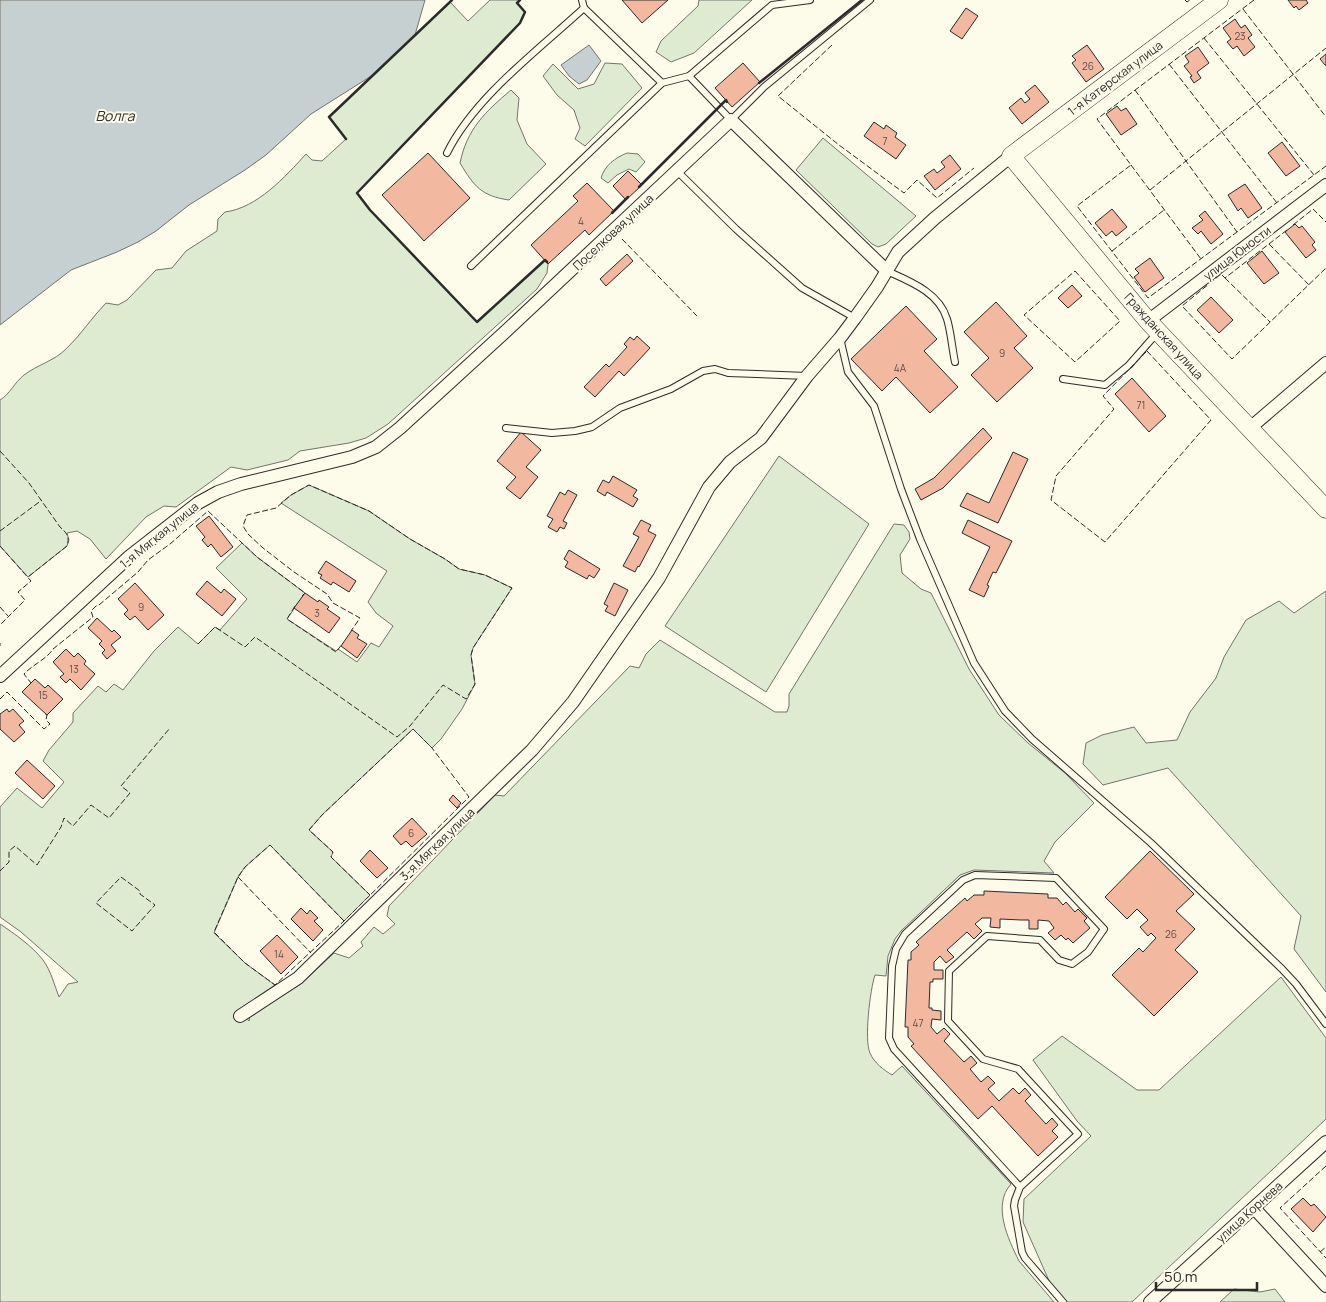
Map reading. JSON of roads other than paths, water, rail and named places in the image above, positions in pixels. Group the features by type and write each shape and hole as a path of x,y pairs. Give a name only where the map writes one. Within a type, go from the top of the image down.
{"street":[{"name":"1-я Катерская улица","path":"1012,156 1219,0"},
{"name":"Поселковая улица","path":"352,457 376,447 400,428 678,172 731,120"},
{"path":"731,120 887,271"},
{"path":"807,376 855,318 898,252 934,218 1012,156"},
{"name":"Гражданская улица","path":"1012,156 1153,327 1326,509"},
{"name":"улица Юности","path":"1153,327 1326,185"},
{"path":"1250,428 1326,362"},
{"name":"3-я Мягкая улица","path":"240,1016 298,978 532,750 573,702 659,578 709,487 730,462 761,438 807,376"},
{"name":"1-я Мягкая улица","path":"0,676 130,556 198,502 218,492 241,484 352,457"},
{"name":"улица Корнева","path":"1150,1302 1326,1142"},
{"path":"1254,1208 1326,1286"}],"lane":[{"path":"582,0 584,8 662,83"},
{"path":"471,266 662,83 689,76 772,5 810,0"},
{"name":"Поселковая улица","path":"731,120 764,86 870,0"},
{"path":"447,153 460,129 475,110 584,8"},
{"path":"689,76 731,120"},
{"path":"678,172 736,229 802,288 855,318"},
{"path":"887,271 918,285 943,309 947,319 955,362"},
{"path":"1063,378 1105,385 1129,365 1153,327"},
{"path":"840,338 848,372 874,406 901,489 920,539 974,663 1005,711 1032,739 1151,844 1282,969 1296,984 1326,1024"},
{"path":"506,428 552,433 592,427 620,408 671,389 703,371 715,369 728,373 807,376"},
{"path":"1020,1187 894,1049 889,1038 892,966 899,942 905,934 963,880 975,875 1056,878 1104,929 1088,952 1072,964 1059,960 1040,940 987,936 950,971 948,1021 983,1059 1018,1069 1078,1134 1020,1187 1014,1200 1022,1252 1063,1302"}],"water":[{"name":"Волга","path":"0,0 425,0 415,35 376,73 311,114 266,155 189,205 156,231 117,252 71,270 0,325"},
{"path":"589,45 601,61 587,80 579,84 569,76 561,65"}]}
